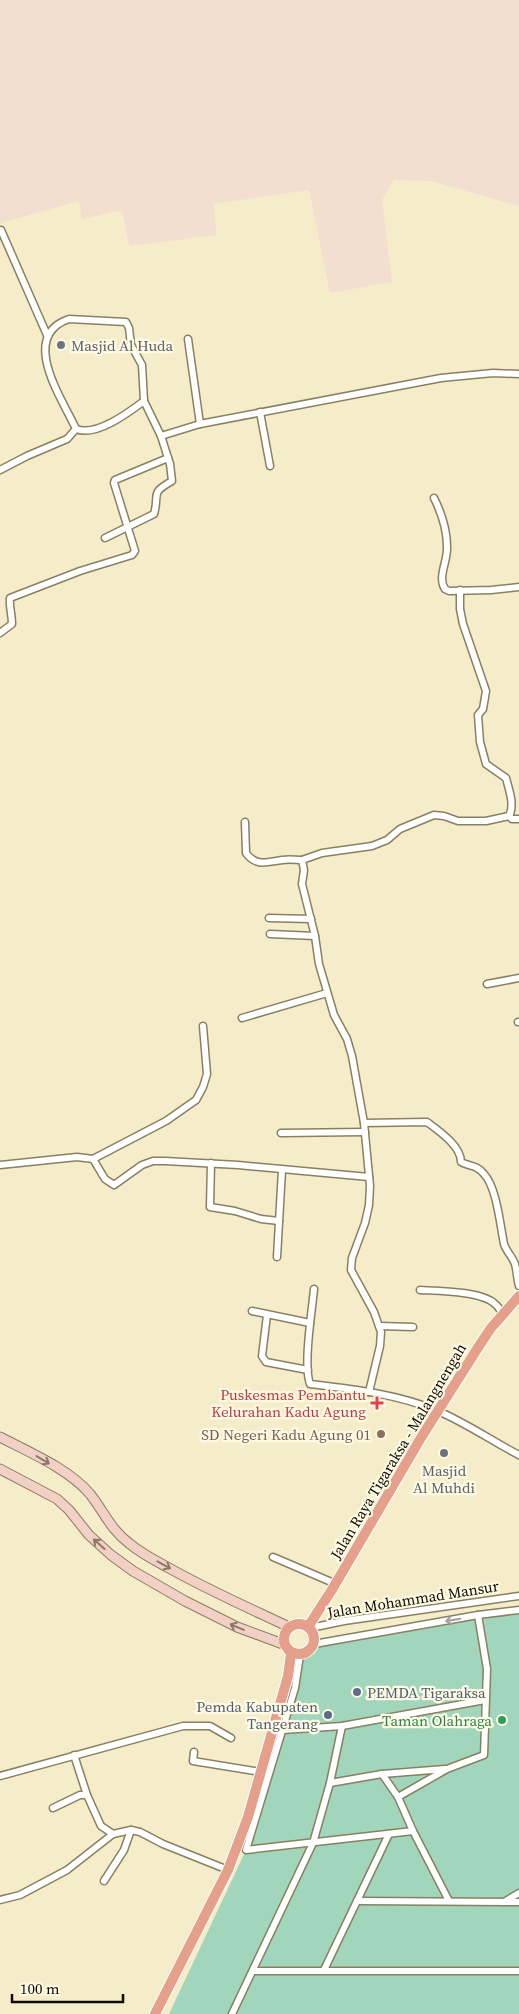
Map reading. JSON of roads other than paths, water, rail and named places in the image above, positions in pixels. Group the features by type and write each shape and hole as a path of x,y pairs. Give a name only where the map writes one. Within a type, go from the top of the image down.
{"main road":[{"name":"Jalan Raya Tigaraksa - Malangnengah","path":"309,1628 438,1411 491,1328 502,1313 519,1296"},
{"path":"0,1437 42,1459 80,1484 90,1494 108,1523 119,1536 132,1546 183,1575 290,1627"},
{"path":"0,1469 57,1499 69,1510 88,1535 133,1571 228,1623 283,1644 295,1654"},
{"path":"283,1644 284,1635 290,1627 296,1624 309,1628 314,1636 314,1644 311,1649 295,1654"},
{"path":"155,2014 228,1870 248,1817 295,1654"}],"street":[{"path":"1,230 47,335 45,344 46,364 76,429"},
{"path":"47,335 63,321 69,319 126,322 129,328 131,345 142,365 144,401 161,436 173,475 172,481 159,488 156,492 154,514 105,538"},
{"path":"188,339 200,424"},
{"path":"161,436 200,424 441,378 493,373 519,374"},
{"path":"76,429 89,431 106,424 144,401"},
{"path":"260,412 270,466"},
{"path":"0,470 67,439 76,429"},
{"path":"0,633 12,624 10,598 80,571 132,555 135,551 114,483 115,480 168,458"},
{"path":"434,498 442,514 447,537 447,556 442,574 443,585 449,591 491,590 519,586"},
{"path":"245,822 246,853 255,862 263,864 284,860 302,860 322,854 372,846 387,840 400,829 434,815 458,821 486,821 508,816 512,811 511,797 506,778 486,764 482,750 478,715 483,709 486,691 460,609 460,590"},
{"path":"508,816 512,819 519,819"},
{"path":"302,860 304,870 302,884 315,936 319,964 334,1015 347,1039 352,1056 364,1123 369,1177 369,1205 352,1258 351,1270 379,1326 380,1346 369,1392"},
{"path":"269,918 311,919"},
{"path":"270,934 315,936"},
{"path":"487,984 519,978"},
{"path":"242,1018 327,993"},
{"path":"0,1165 77,1157 94,1159 166,1121 196,1100 203,1087 207,1074 202,1026"},
{"path":"364,1123 427,1122 448,1140 462,1156 462,1162 475,1165 484,1173 489,1181 497,1208 505,1246 516,1267 519,1286"},
{"path":"281,1133 365,1132"},
{"path":"94,1159 105,1179 114,1185 142,1165 153,1161 211,1163 369,1177"},
{"path":"211,1163 210,1208 235,1211 261,1220 278,1220"},
{"path":"277,1258 282,1170"},
{"path":"314,1289 308,1370 310,1384 369,1392 438,1411 519,1455"},
{"path":"420,1290 453,1292 480,1297 495,1303 502,1313"},
{"path":"252,1311 260,1311 267,1315 310,1323"},
{"path":"267,1315 263,1360 308,1370"},
{"path":"379,1326 413,1327"},
{"path":"273,1558 336,1584"},
{"name":"Jalan Mohammad Mansur","path":"309,1628 344,1620 519,1596"},
{"name":"Jalan Mohammad Mansur","path":"314,1644 478,1615 519,1610"},
{"path":"398,1797 447,1769 484,1756 486,1655 478,1615"},
{"path":"295,1654 295,1688 246,1850 413,1831"},
{"path":"282,1730 342,1726 485,1700"},
{"path":"0,1776 183,1726 210,1726 231,1738"},
{"path":"232,2014 313,1843 330,1783 342,1726"},
{"path":"194,1752 193,1761 261,1772"},
{"path":"74,1755 87,1796 101,1826 113,1834"},
{"path":"330,1783 382,1774 447,1769"},
{"path":"382,1774 398,1797 413,1831 449,1901"},
{"path":"53,1808 80,1795 87,1796"},
{"path":"0,1900 20,1895 67,1870 113,1834 131,1830 140,1832 157,1841 228,1870"},
{"path":"104,1880 124,1850 131,1830"},
{"path":"324,1970 389,1834"},
{"path":"503,1903 519,1893"},
{"path":"357,1901 519,1902"},
{"path":"253,1970 519,1971"}],"place":[{"name":"Masjid Al Huda","path":"61,345"},
{"name":"Puskesmas Pembantu Kelurahan Kadu Agung","path":"377,1403"},
{"name":"SD Negeri Kadu Agung 01","path":"381,1434"},
{"name":"Masjid Al Muhdi","path":"444,1453"},
{"name":"PEMDA Tigaraksa","path":"357,1692"},
{"name":"Pemda Kabupaten Tangerang","path":"328,1715"},
{"name":"Taman Olahraga","path":"502,1720"}]}
